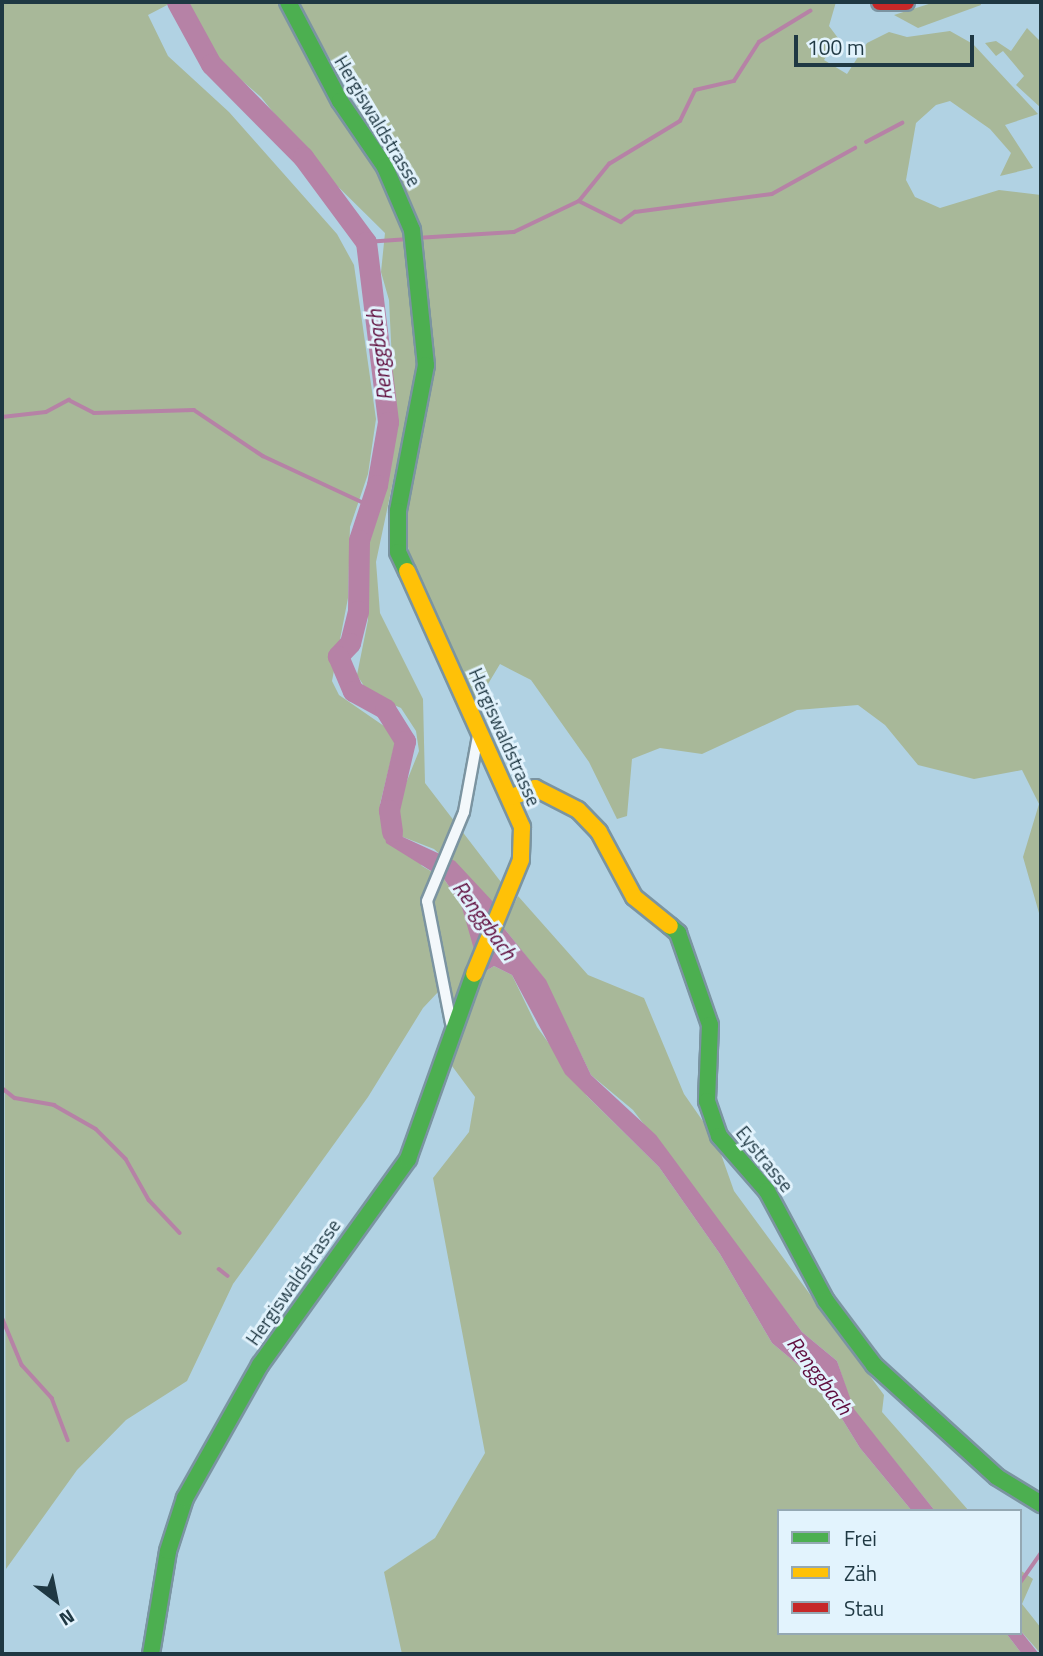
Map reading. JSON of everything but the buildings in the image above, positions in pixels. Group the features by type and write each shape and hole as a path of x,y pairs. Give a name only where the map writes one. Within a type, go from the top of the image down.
{"street":[{"name":"Hergiswaldstrasse","path":"151,1654 168,1550 191,1485 260,1365 408,1159 427,1120 452,1026 522,860 522,827 512,797 479,730 396,535 426,365 412,230 385,167 340,101 288,2"},
{"path":"880,2 906,2"},
{"path":"452,1026 427,901 430,884 472,782 479,730"},
{"name":"Eystrasse","path":"512,797 535,788 578,810 599,832 634,897 678,933 710,1025 707,1101 719,1136 767,1191 826,1301 874,1365 997,1477 1041,1504"}],"green space":[{"path":"2,2 173,2 148,15 168,56 229,112 337,234 354,265 376,419 368,474 350,527 348,598 332,681 339,695 397,735 380,804 422,866 444,879 461,904 476,949 454,1005 451,995 439,991 423,1008 368,1097 233,1284 187,1381 126,1420 77,1470 6,1569"},
{"path":"187,2 282,2 403,220 419,359 409,435 402,439 376,562 380,613 423,699 425,783 504,886 496,905 434,849 403,837 397,827 398,803 419,751 416,731 401,708 369,694 357,675 368,620 365,535 395,423 389,300 381,272 385,233 311,160 261,97 209,52"},
{"path":"297,2 836,2 829,26 838,38 824,60 847,74 867,43 889,32 907,37 950,31 973,44 1038,114 1005,125 1033,168 1000,176 1011,153 990,129 950,101 936,105 916,123 906,180 915,197 940,208 999,190 1041,195 1041,920 1023,857 1039,804 1022,770 974,779 918,765 885,725 858,705 797,710 702,754 660,748 632,759 627,816 617,819 589,762 531,680 500,664 479,699 473,695 413,569 401,516 434,362 418,228 384,152"},
{"path":"935,2 980,2 981,5 918,28 894,15"},
{"path":"1027,28 1041,42 1041,108 1016,85 1024,76 1003,51 996,56 985,43 996,41 1011,51"},
{"path":"518,896 588,975 644,998 684,1094 716,1140 734,1191 884,1395 882,1412 967,1509 933,1509 853,1409 837,1361 802,1332 633,1110 591,1075 545,980 503,927"},
{"path":"494,966 512,975 537,1027 587,1096 659,1167 720,1254 772,1343 820,1383 860,1448 910,1509 777,1509 777,1635 1008,1635 1022,1654 402,1654 384,1572 435,1538 485,1453 433,1178 469,1132 475,1097 452,1066 464,1012 481,974"},
{"path":"1022,1571 1033,1579 1022,1604"},
{"path":"1022,1604 1041,1628 1041,1654 1022,1632"}],"water":[{"path":"398,803 395,818 403,837 455,861 496,905 503,927 546,980 591,1075 656,1135 802,1332 837,1361 854,1409 933,1509 910,1509 860,1448 820,1383 772,1343 720,1254 659,1167 565,1074 512,975 494,966 481,974 461,904 444,879 386,843 380,804"},
{"path":"1022,1633 1039,1654 1022,1654 1008,1635 1022,1635"}],"waterway":[{"name":"Renggbach","path":"177,2 211,64 303,157 366,242 388,422 377,485 359,540 358,611 350,643 338,656 353,691 385,709 405,741 389,810 392,832"},
{"path":"579,201 609,164 680,121 695,90 734,81 759,42 810,11"},
{"path":"866,142 902,123"},
{"path":"416,238 514,232 579,201 621,222 635,212 772,194 855,148"},
{"path":"366,242 409,239"},
{"path":"2,417 46,412 69,400 94,413 194,410 263,456 370,506"},
{"path":"2,1088 15,1098 54,1105 96,1129 126,1159 149,1200 180,1233"},
{"path":"219,1269 228,1276"},
{"path":"2,1317 22,1365 52,1398 68,1440"},
{"path":"1022,1580 1041,1553"}],"traffic: fast":[{"path":"288,2 340,101 385,167 412,230 426,365 398,511 398,552 407,571"},
{"path":"670,926 678,933 710,1025 707,1101 719,1136 767,1191 826,1301 874,1365 997,1477 1041,1504"},
{"path":"151,1654 168,1551 185,1498 260,1365 408,1159 474,974"}],"traffic: slow":[{"path":"407,571 522,827 521,860 474,974"},
{"path":"512,797 535,788 578,810 599,832 634,897 670,926"}],"traffic: jam":[{"path":"880,2 906,2"}]}
